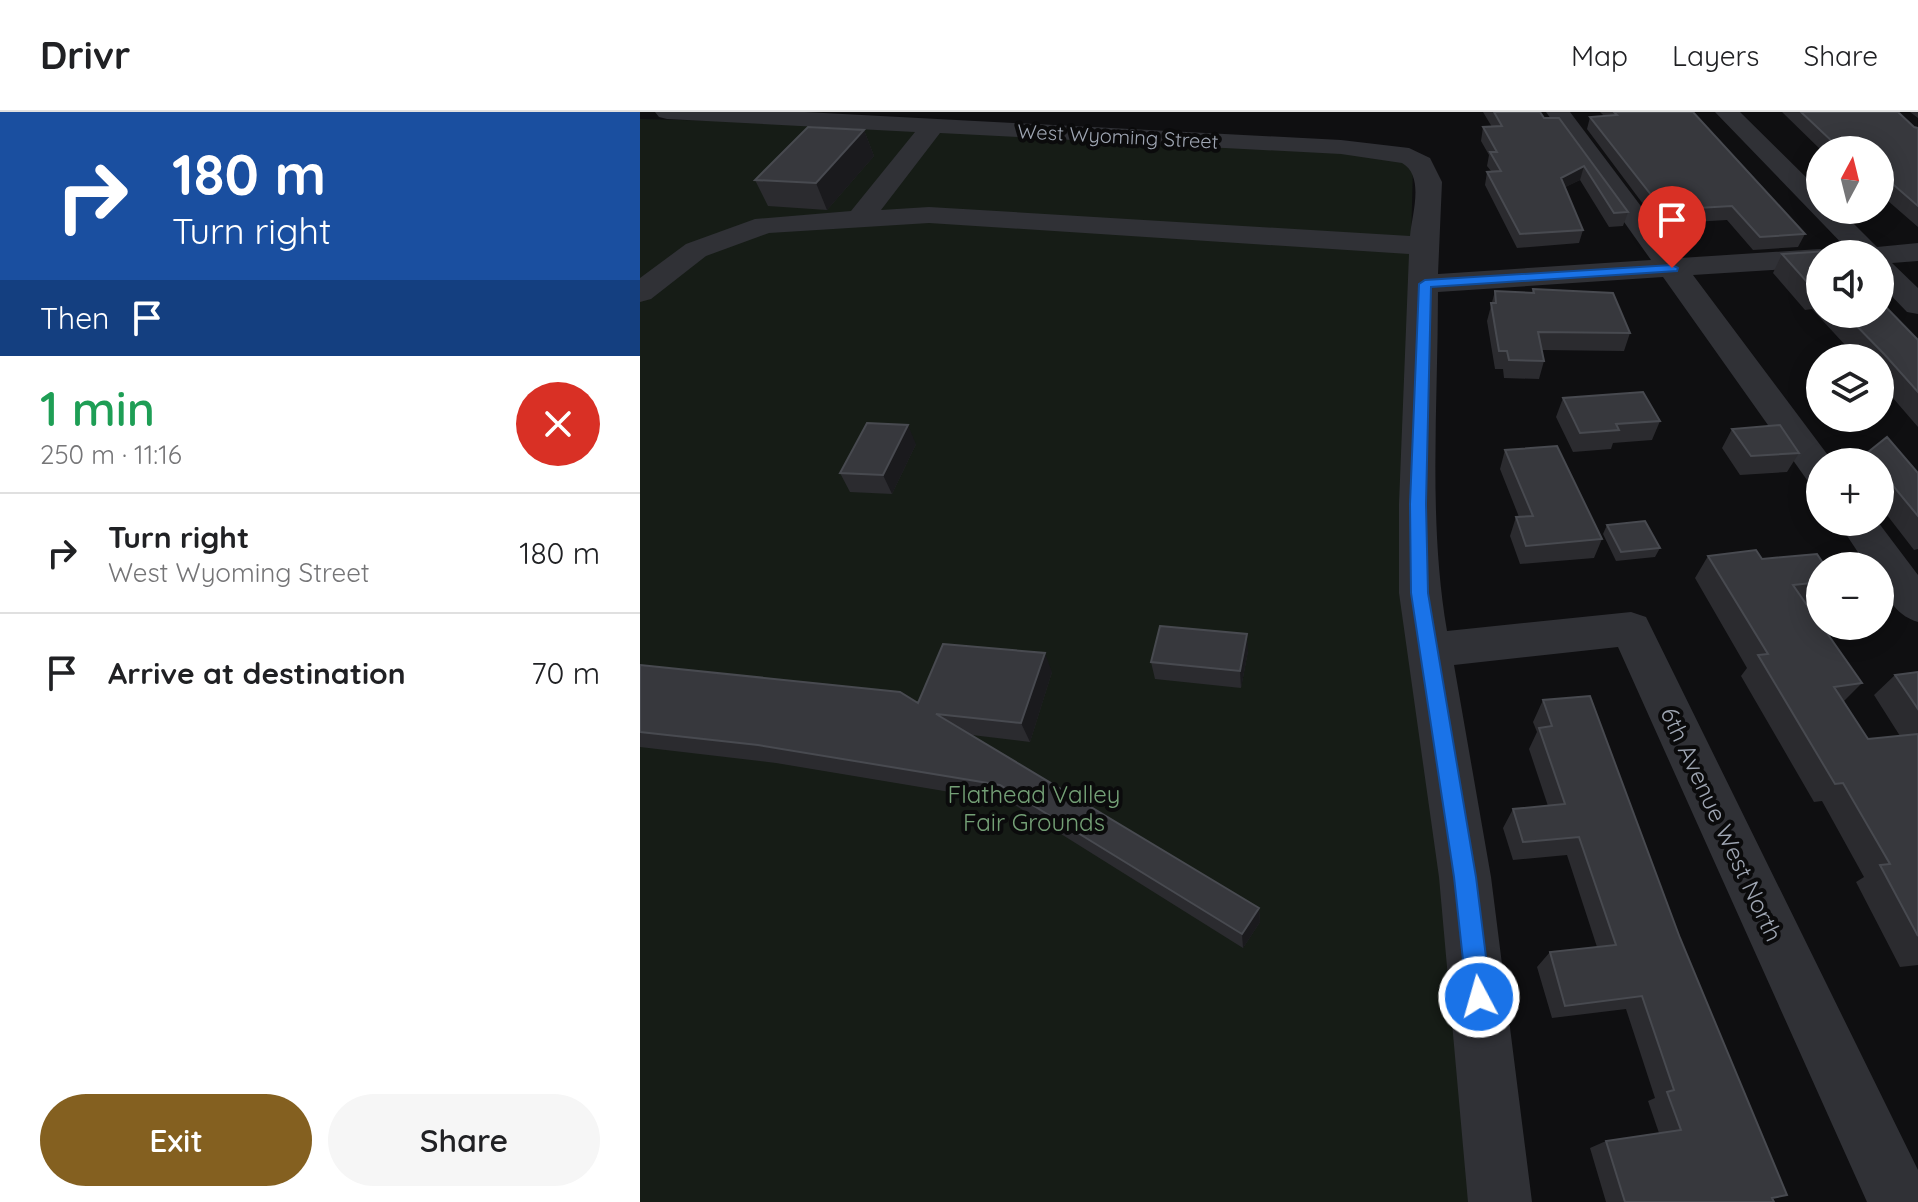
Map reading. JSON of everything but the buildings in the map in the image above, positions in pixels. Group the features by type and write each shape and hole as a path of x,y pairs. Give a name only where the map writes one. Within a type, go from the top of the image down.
{"street":[{"name":"West Wyoming Street","path":"667,112 1390,152 1409,156 1421,163 1427,172 1425,265"},
{"path":"1558,112 1806,452"},
{"path":"1727,112 1806,192"},
{"path":"860,218 932,127"},
{"path":"640,293 696,250 765,225 929,215 1425,265 1672,268 1806,259"},
{"path":"1838,224 1854,240"},
{"path":"1894,254 1918,252"},
{"path":"1425,265 1418,504 1420,593 1465,877 1500,1202"},
{"path":"1894,281 1918,305"},
{"path":"1867,536 1918,606"},
{"name":"6th Avenue West North","path":"1429,650 1631,629 1900,1202"}],"green space":[{"name":"Flathead Valley Fair Grounds","path":"640,119 769,122 1393,156 1413,167 1402,591 1460,1024 1472,1202 640,1202"}],"route":[{"path":"1479,997 1465,877 1420,593 1418,504 1425,284 1672,268"}]}
